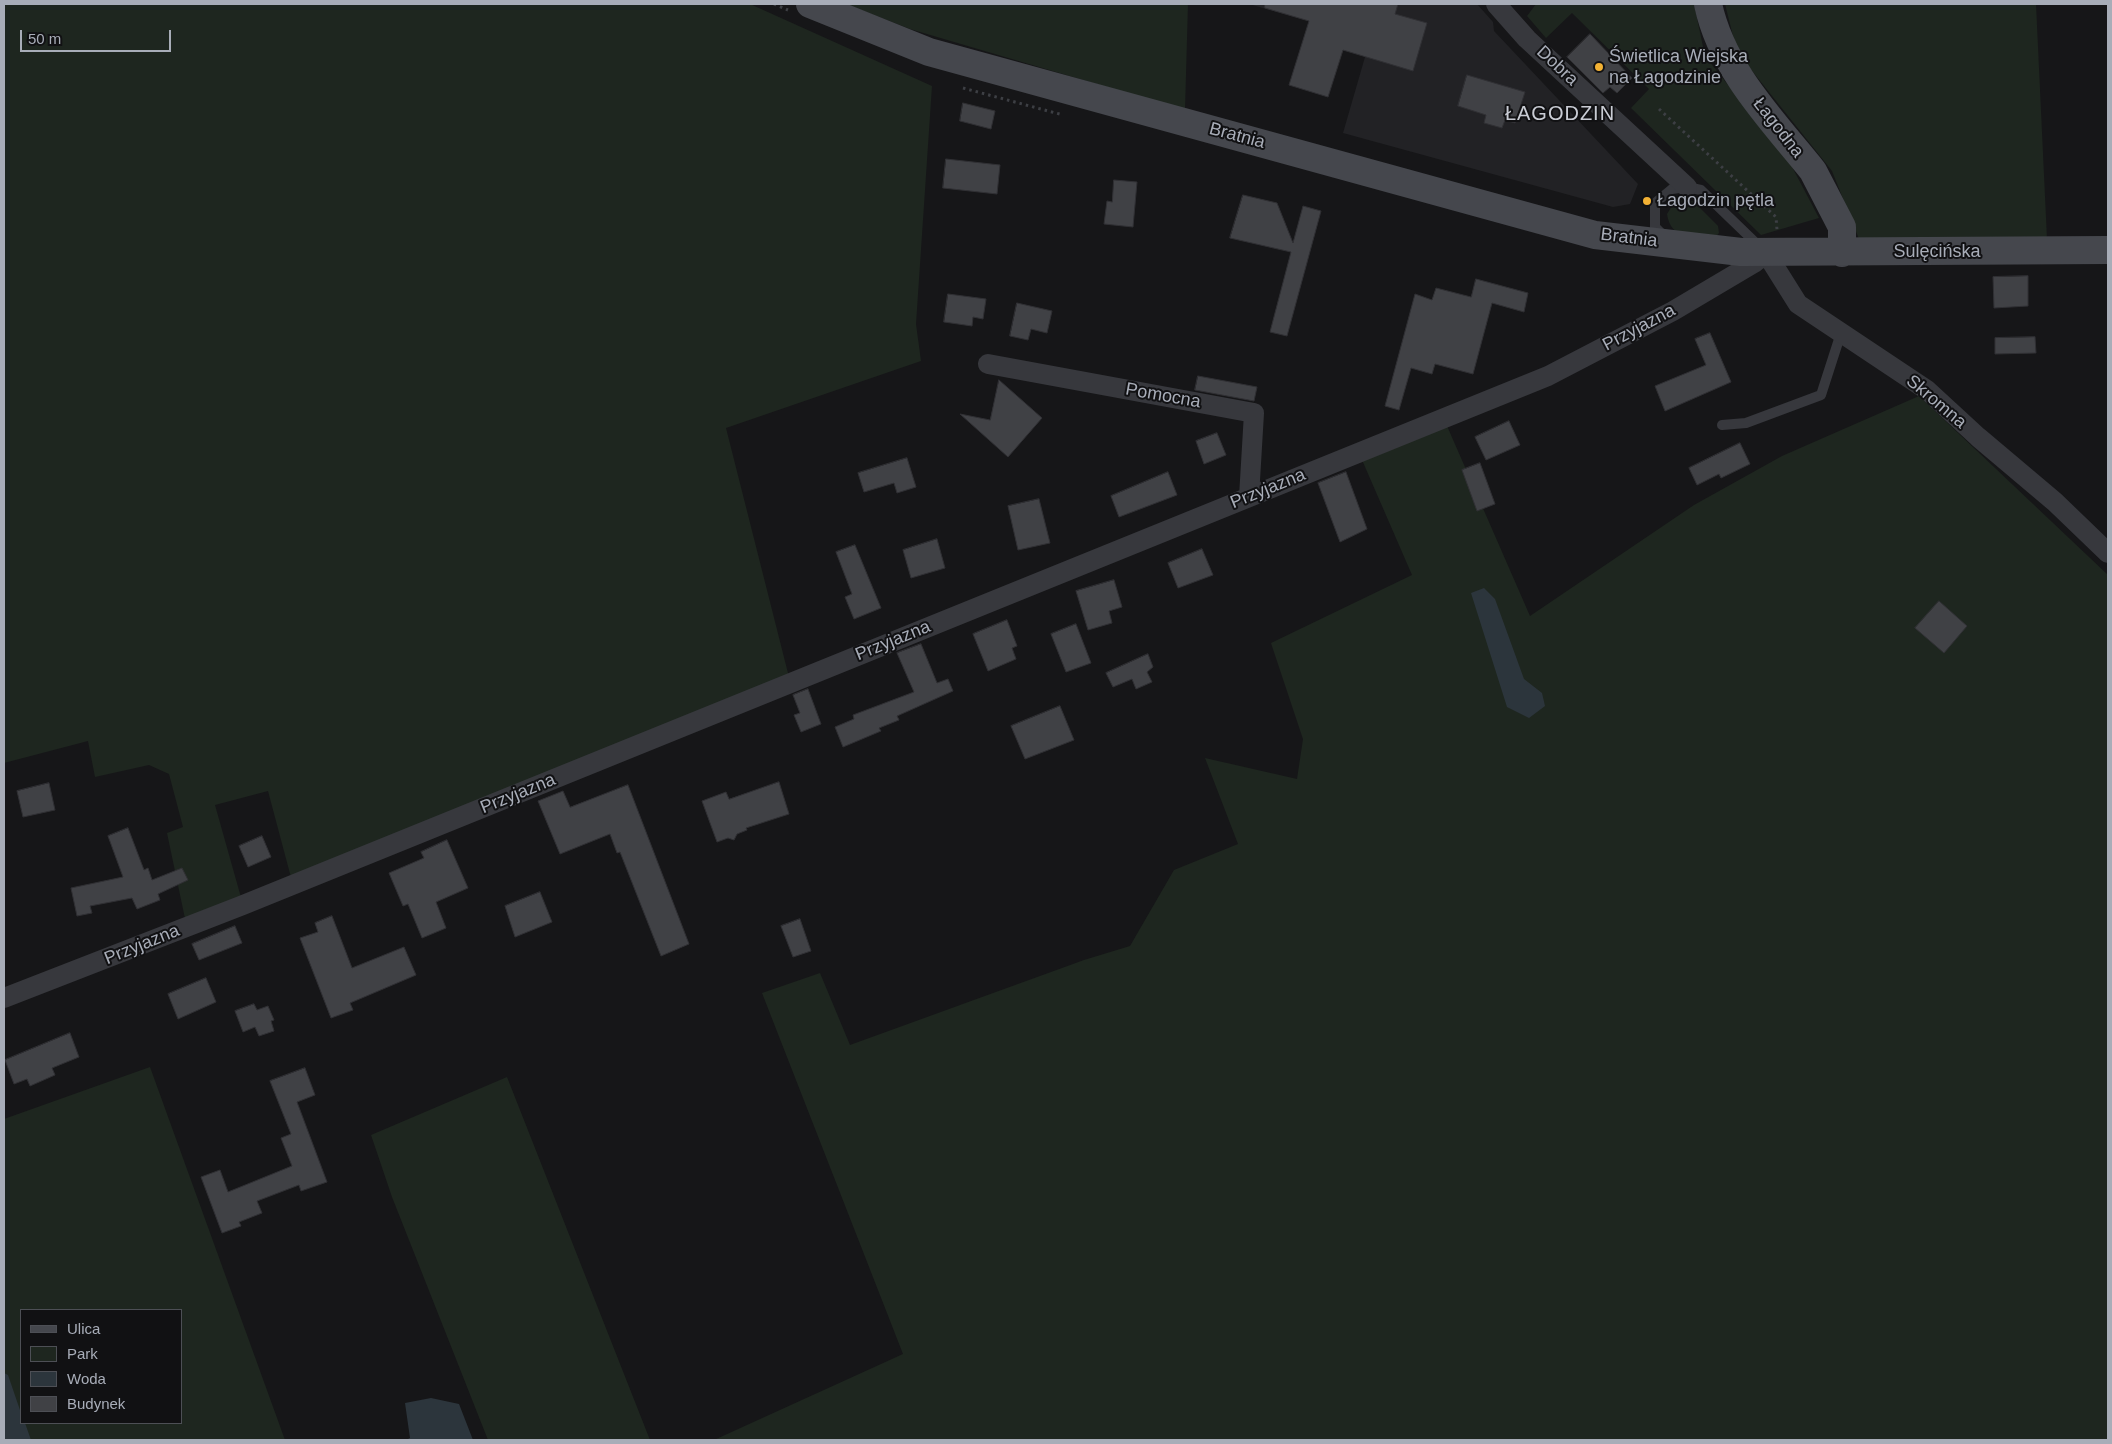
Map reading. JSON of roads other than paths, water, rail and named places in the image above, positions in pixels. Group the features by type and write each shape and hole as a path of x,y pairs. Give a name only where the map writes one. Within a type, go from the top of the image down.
{"street":[{"name":"Bratnia","path":"810,4 929,52 1595,235 1741,252 1773,253"},
{"name":"Dobra","path":"1496,4 1527,39 1687,187"},
{"name":"Łagodna","path":"1708,4 1726,57 1745,85 1813,171 1842,227 1842,253"},
{"name":"Sulęcińska","path":"1773,253 2108,250"},
{"name":"Skromna","path":"1773,253 1798,304 1927,390 1978,437 2055,502 2108,553"},
{"name":"Przyjazna","path":"4,998 243,905 1548,376 1673,311 1773,253"},
{"name":"Pomocna","path":"988,364 1254,413 1249,497"}],"lane":[{"path":"1671,244 1655,227 1655,203 1672,189 1687,187 1701,190 1773,253"},
{"path":"1722,425 1746,423 1821,395 1841,333"}],"water":[{"path":"1484,588 1495,599 1524,679 1542,693 1545,706 1529,718 1507,707 1471,593"},
{"path":"4,1373 8,1375 20,1410 20,1424 25,1424 31,1440 4,1440"},
{"path":"431,1398 459,1404 473,1440 406,1440 410,1438 405,1403"}],"place":[{"name":"Świetlica Wiejska na Łagodzinie","path":"1599,67"},
{"name":"Łagodzin pętla","path":"1647,201"}],"district":[{"name":"ŁAGODZIN","path":"1560,114"}]}
